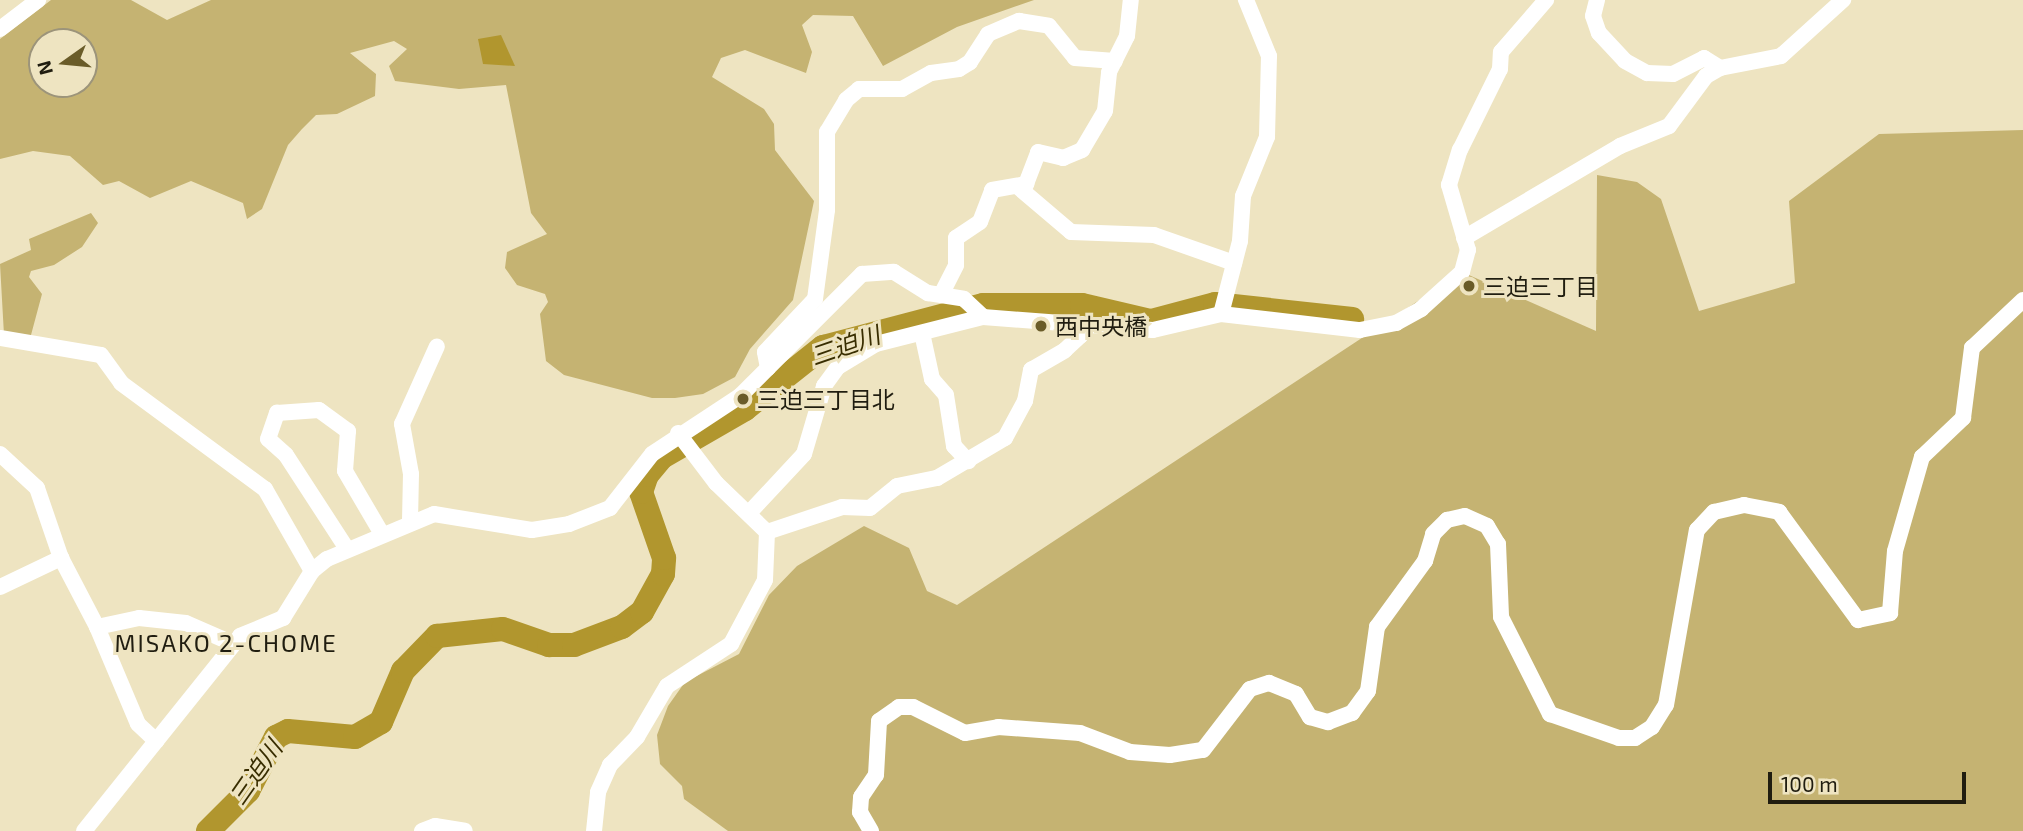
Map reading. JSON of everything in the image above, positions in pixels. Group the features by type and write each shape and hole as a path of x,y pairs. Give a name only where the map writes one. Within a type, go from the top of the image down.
{"street":[{"path":"0,29 38,0"},
{"path":"942,293 956,265 956,238 980,222 992,190 1017,186 1029,180 1032,156 1038,152 1063,158 1082,150 1105,111 1115,61 1127,36 1131,0"},
{"path":"1223,308 1234,263 1243,196 1267,137 1269,56 1246,0"},
{"path":"84,831 234,644 290,612 312,571 347,550 410,521 434,514 532,530 569,524 610,508 652,454 683,440 740,396 862,274 894,272 918,289 942,293 974,309 1083,324 1153,330 1223,308 1360,330 1396,323 1421,309 1462,272 1468,250 1449,185 1460,150 1500,69 1501,52 1546,0"},
{"path":"1597,0 1594,16 1599,33 1625,61 1660,74 1673,75 1704,58 1720,68"},
{"path":"1464,238 1619,146 1669,126 1706,76 1720,68 1781,56 1843,0"},
{"path":"768,368 765,352 815,299 827,210 827,132 831,117 859,89 902,89 931,74 959,69 970,62 988,34 1019,21 1049,26 1075,58 1115,61"},
{"path":"1017,186 1071,232 1154,235 1234,263"},
{"path":"871,831 860,812 861,797 876,775 880,721 899,707 913,708 965,733 998,727 1080,733 1130,752 1170,755 1203,750 1219,736 1250,689 1269,683 1296,694 1310,717 1328,722 1352,713 1368,691 1377,627 1425,561 1433,534 1447,520 1465,516 1487,526 1498,544 1501,617 1550,714 1619,738 1635,738 1652,727 1666,705 1697,530 1714,512 1744,505 1779,512 1858,620 1890,613 1895,551 1922,457 1963,418 1972,348 2023,300"},
{"path":"750,512 804,454 824,386 838,367 876,344 922,334 974,309"},
{"path":"767,532 842,507 870,508 904,482 937,478 1005,438 1025,401 1031,370 1065,350 1080,336 1083,324"},
{"path":"922,334 932,379 946,395 954,446 968,461"},
{"path":"0,338 101,355 121,383 265,489 312,571"},
{"path":"410,521 410,466 402,424 437,346"},
{"path":"347,550 286,455 268,439 277,413 319,410 348,431 345,471 382,534"},
{"path":"594,831 598,792 610,765 637,737 667,686 732,644 765,580 767,532 683,440"},
{"path":"0,454 37,488 61,558 97,627 138,724 156,741"},
{"path":"0,587 61,558"},
{"path":"97,627 139,618 186,623 234,644"},
{"path":"422,831 435,826 465,831"}],"shaded area":[{"path":"51,0 131,0 167,20 211,0 1034,0 957,27 883,66 853,16 813,15 802,25 812,52 806,73 745,50 721,58 712,77 764,109 774,124 775,150 814,201 793,300 750,349 735,377 703,394 652,398 564,375 546,361 540,314 548,302 545,294 517,285 505,268 507,252 547,234 531,213 506,85 459,89 395,81 389,66 407,49 394,41 350,53 376,74 375,96 337,114 316,115 288,145 262,209 247,219 243,203 191,181 150,198 119,181 103,185 70,156 33,151 0,159 0,39"},
{"path":"501,35 515,66 483,64 478,39"},
{"path":"2023,130 2023,831 728,831 684,799 682,786 660,764 657,735 668,706 685,682 739,654 769,595 797,566 864,526 909,548 927,591 957,605 1462,272 1596,331 1597,175 1637,182 1661,199 1699,311 1795,283 1789,201 1879,134"},
{"path":"91,213 98,223 82,247 54,265 31,271 29,277 42,294 31,335 4,335 0,264 31,250 29,239"}],"waterway":[{"name":"三迫川","path":"208,831 248,791 276,737 288,731 355,737 381,722 403,671 437,636 503,629 549,645 574,645 622,627 642,612 663,574 664,558 641,492 647,475 662,457 745,409 823,347 983,305 1082,305 1151,321 1215,304 1352,319"}],"place":[{"name":"三迫三丁目","path":"1469,286"},
{"name":"西中央橋","path":"1041,326"},
{"name":"三迫三丁目北","path":"743,399"}],"district":[{"name":"MISAKO 2-CHOME","path":"226,643"}]}
